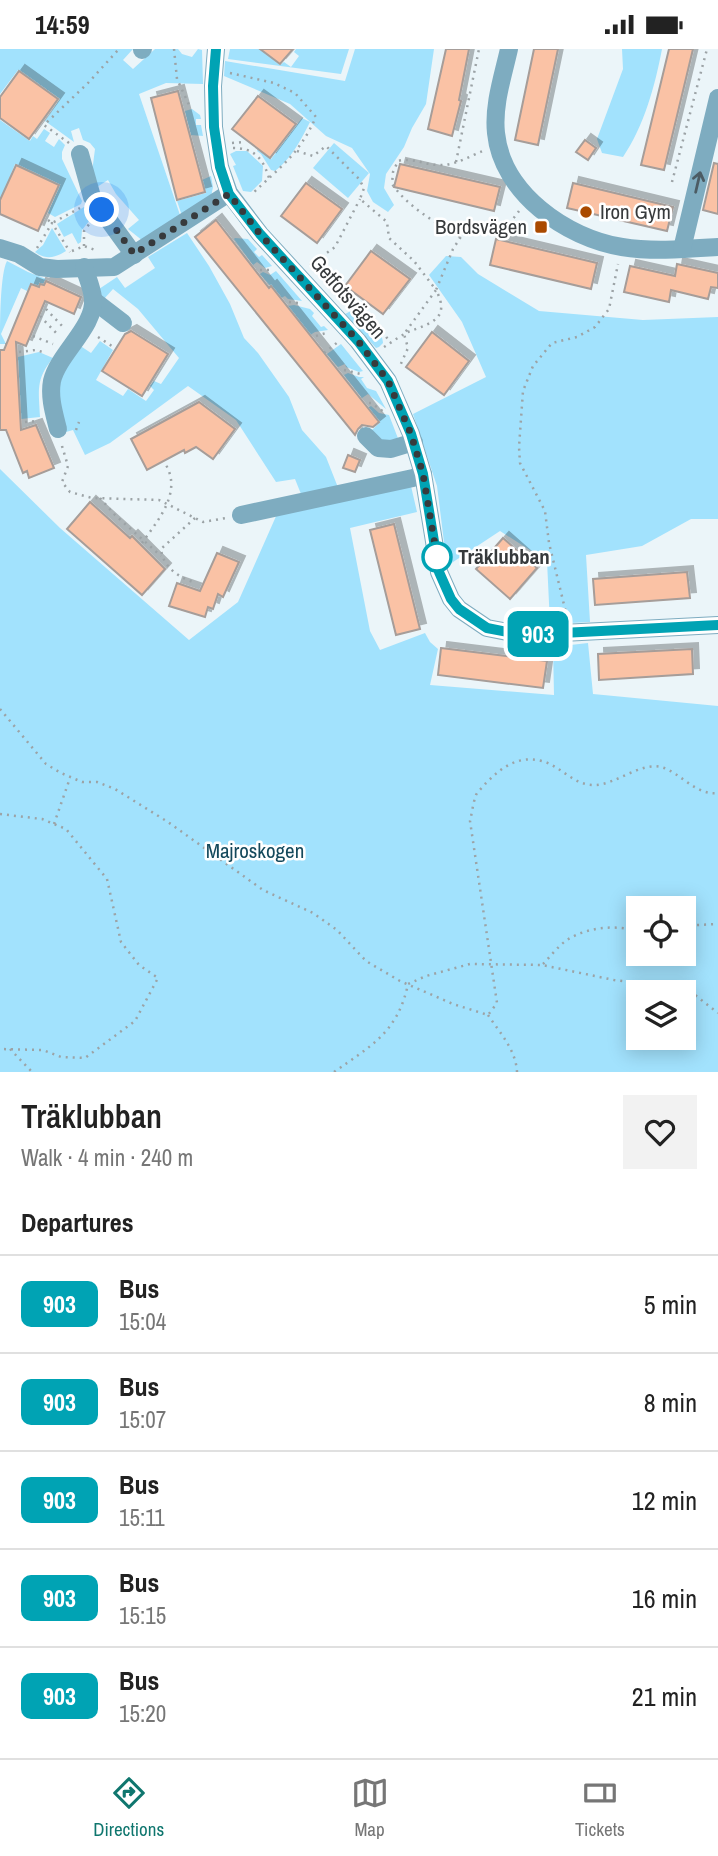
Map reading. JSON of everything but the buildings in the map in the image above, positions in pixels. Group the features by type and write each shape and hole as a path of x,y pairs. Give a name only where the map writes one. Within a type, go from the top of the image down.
{"street":[{"name":"Getfotsvägen","path":"216,49 214,127 220,167 260,234 297,274 368,365 388,381 414,442 423,474 439,572 451,599 459,609 487,628 523,635 718,625"},
{"path":"509,49 496,111 498,145 508,174 529,198 575,231 621,247 650,250 718,247"},
{"path":"682,249 718,98"},
{"path":"74,148 92,197 134,254"},
{"path":"0,248 19,254 40,267 114,267 237,197"},
{"path":"58,429 51,399 52,381 81,333 93,300 84,267"},
{"path":"93,300 123,323"},
{"path":"366,436 378,448 391,449 414,442"},
{"path":"242,515 423,474"}],"path":[{"path":"74,148 44,125 88,83 118,49"},
{"path":"174,49 177,79 190,107"},
{"path":"456,162 480,49"},
{"path":"673,182 707,49"},
{"path":"223,71 274,83 295,93 316,117 297,151 284,166 237,197"},
{"path":"460,237 424,215 398,193 391,184 393,172 398,161 407,159 440,165 456,162 498,145"},
{"path":"297,151 313,156 326,146 359,179 364,188 335,247 297,274"},
{"path":"226,148 244,148 253,152 265,163 269,178"},
{"path":"404,334 436,290 464,232 488,234 501,231 510,224 529,198"},
{"path":"344,370 358,375 390,343 404,334 430,325 442,308 436,290 414,261 389,238 387,222 360,199"},
{"path":"32,253 41,244 50,222 86,204"},
{"path":"84,246 84,231 96,217"},
{"path":"50,222 70,252"},
{"path":"571,632 549,543 545,511 520,463 523,391 533,366 552,343 577,337 596,327 609,309 621,247"},
{"path":"350,310 358,307 367,313 390,343"},
{"path":"46,309 69,349"},
{"path":"40,316 69,349"},
{"path":"316,336 333,332"},
{"path":"399,367 408,348 404,334"},
{"path":"324,353 341,340"},
{"path":"19,352 69,349"},
{"path":"369,404 372,403 382,411"},
{"path":"58,429 68,466 62,482 70,492 100,498 159,500 203,522 242,515"},
{"path":"143,542 168,505 172,475 166,465"},
{"path":"100,498 143,542 162,557 180,578 197,583"},
{"path":"162,557 161,549 195,518"},
{"path":"0,709 46,764 82,782 97,782 115,789 168,822 263,890 313,913 337,930 366,961 453,1004 488,1015 508,1044 517,1072"},
{"path":"488,1015 497,1003 470,821 476,793 500,768 520,759 543,761 586,785 603,785 628,773 657,766 667,769 683,781 718,793"},
{"path":"54,824 70,777"},
{"path":"0,814 42,819 66,829 107,879 121,941 139,965 158,978 135,1021 85,1058 61,1058 43,1050 0,1049"},
{"path":"696,925 718,924"},
{"path":"542,965 565,941 579,933 608,927 626,930"},
{"path":"408,984 470,964 542,965 672,988 695,995 718,1013"},
{"path":"334,1072 371,1046 391,1026 403,1005 408,984"},
{"path":"10,1049 32,1072"}],"green space":[{"path":"0,49 133,49 123,60 133,69 155,49 178,49 182,54 192,57 198,49 202,50 203,84 166,83 139,94 181,218 143,241 128,229 139,220 116,194 108,180 97,187 92,172 95,149 83,140 79,128 71,131 74,142 45,121 60,99 18,70 0,94"},
{"path":"230,49 261,49 280,65 284,62 291,67 299,56 294,52 296,49 349,49 341,74 228,59"},
{"path":"355,49 434,49 426,104 404,147 386,174 384,188 394,205 388,212 373,202 367,191 370,174 352,148 326,136 290,104 224,76 225,61 345,81"},
{"path":"622,49 662,49 648,105 623,157 602,153 597,139 623,69"},
{"path":"192,109 200,115 201,119 196,119 196,125 201,125 203,136 191,135 185,111"},
{"path":"302,118 310,122 299,142 281,166 275,171 271,170 258,149 271,159"},
{"path":"0,120 30,141 33,136 37,139 44,129 50,133 45,141 54,147 59,139 65,145 62,159 81,204 55,217 48,213 60,185 15,164 0,202"},
{"path":"334,143 369,173 348,198 313,168"},
{"path":"247,151 263,166 262,181 251,192 243,191 233,166 236,165 230,154"},
{"path":"211,176 211,197 182,216 177,201 206,193 202,180"},
{"path":"84,207 93,216 82,230 81,242 78,244 72,233 64,237 57,224"},
{"path":"52,228 66,251 54,257 47,257 35,252 43,245"},
{"path":"187,233 230,304 244,338 289,397 302,430 326,457 339,490 301,494 295,479 276,482 236,420 188,386 110,443 85,455 73,430 66,432 58,399 59,382 79,345 91,353 100,341 113,350 96,380 123,396 128,389 146,401 154,390 150,386 154,381 161,384 179,358 138,309 113,289 104,299 98,295 99,289 117,277 125,288 155,268 148,257"},
{"path":"235,238 248,239 257,249 254,252 259,257 262,255 272,266 265,268 257,262 253,265"},
{"path":"446,256 461,257 478,274 539,311 643,320 718,317 718,519 691,519 642,546 586,555 590,622 550,624 547,561 500,531 447,566 437,486 413,414 486,377 462,322 429,275"},
{"path":"7,261 46,279 38,286 31,283 27,291 21,288 1,334 6,344 0,344 2,288"},
{"path":"276,271 302,301 285,296 281,298 260,274 263,272 270,275"},
{"path":"288,306 310,309 321,327 324,326 328,330 310,335"},
{"path":"351,311 367,317 376,326 383,343 379,347 376,348 345,314"},
{"path":"341,344 363,371 346,367 345,364 338,367 327,354"},
{"path":"39,352 53,358 41,379 40,417 21,419 18,357"},
{"path":"348,373 364,377 361,379 367,388 376,391 386,409 368,394 362,398 344,375"},
{"path":"371,406 379,413 389,415 399,441 378,443 370,432 380,422 368,408"},
{"name":"Majroskogen","path":"0,469 60,528 189,640 238,602 277,514 411,486 417,512 350,528 370,631 380,650 425,633 438,649 430,685 554,695 553,647 588,643 593,694 718,706 718,1072 0,1072"}],"bus line":[{"name":"903","path":"216,49 214,127 220,167 229,194 260,234 358,341 388,381 411,434 423,474 439,572 445,588 459,609 487,628 523,635 718,625"}],"place":[{"name":"Iron Gym","path":"586,212"},
{"name":"Bordsvägen","path":"541,227"},
{"name":"Träklubban","path":"437,557"}],"route":[{"path":"102,210 134,254 229,194 260,234 358,341 388,381 411,434 423,474 437,557"}]}
